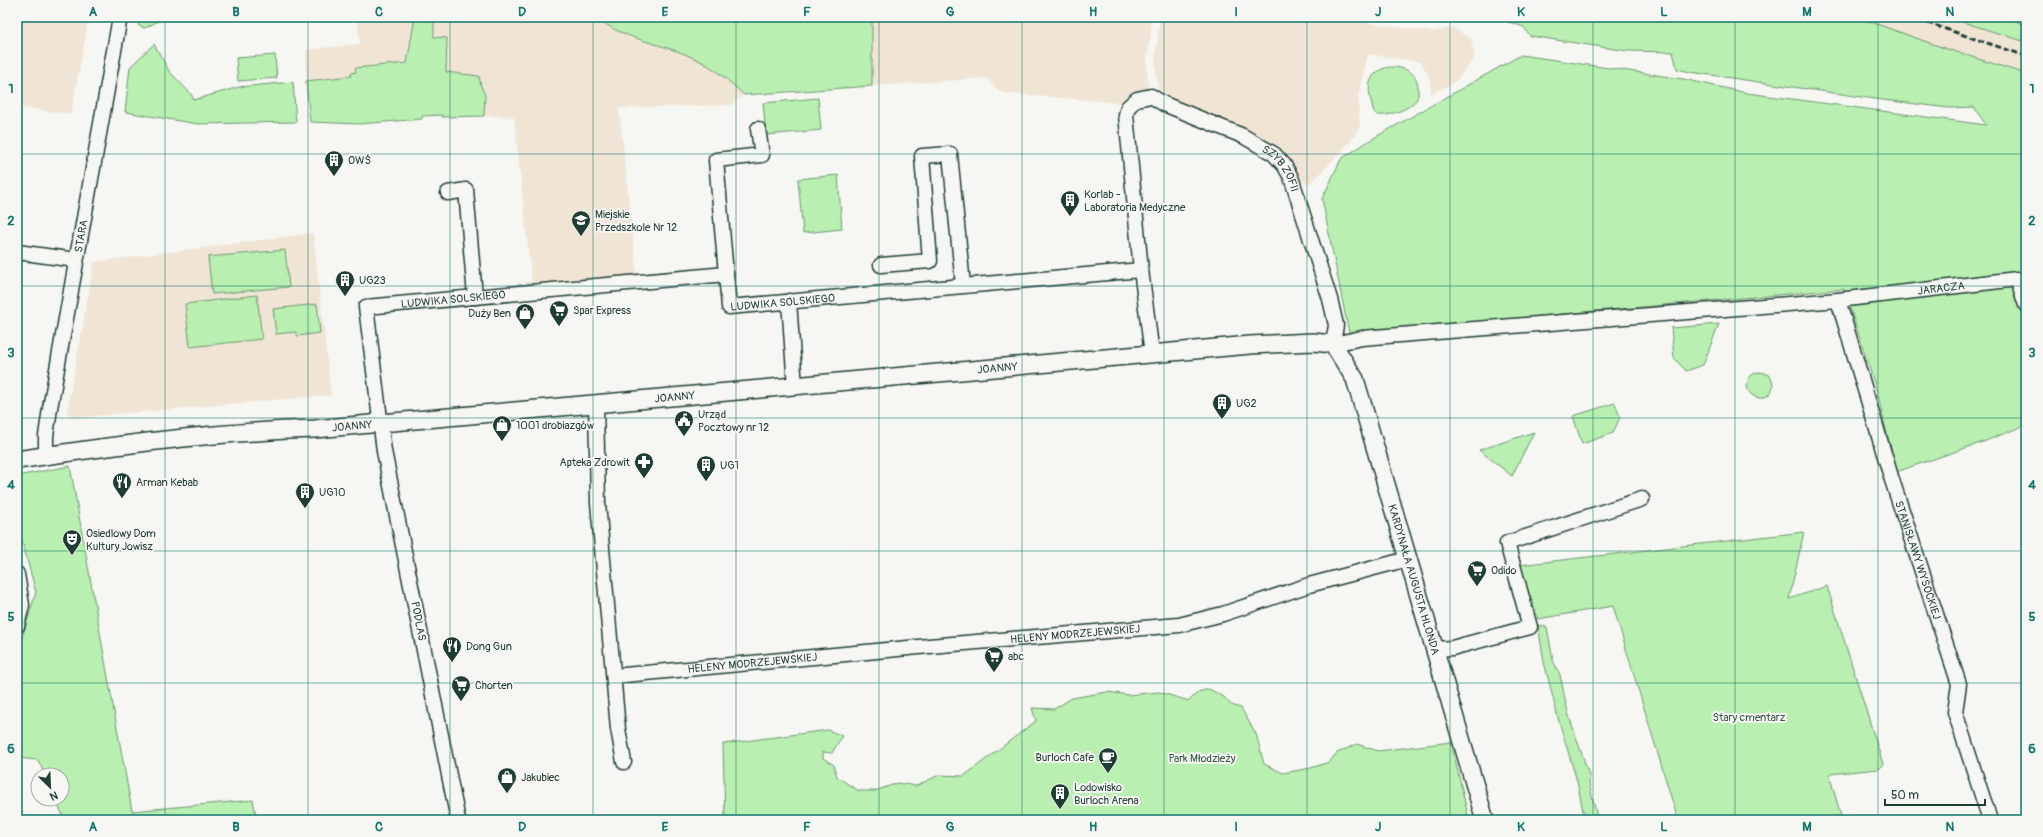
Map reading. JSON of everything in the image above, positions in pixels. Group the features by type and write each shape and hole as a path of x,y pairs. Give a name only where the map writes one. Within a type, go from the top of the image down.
{"street":[{"name":"STARA","path":"46,455 46,436 49,415 120,17"},
{"name":"SZYB ZOFII","path":"1141,270 1126,115 1128,107 1137,99 1151,96 1164,104 1243,136 1274,154 1284,165 1293,183 1330,299 1336,325 1333,344"},
{"path":"726,274 716,160 762,156 758,129"},
{"path":"880,265 930,261 922,156 950,154 963,285"},
{"path":"448,193 466,190 475,297"},
{"path":"17,252 76,260"},
{"path":"1141,270 1152,354"},
{"name":"LUDWIKA SOLSKIEGO","path":"381,422 366,307 726,274 729,307 1141,270"},
{"name":"JARACZA","path":"1838,300 2017,279 2026,305"},
{"path":"1333,344 1370,337 1838,300"},
{"name":"STANISŁAWY WYSOCKIEJ","path":"1838,300 1892,480 1959,684 1955,712 1990,820"},
{"path":"788,301 795,387"},
{"name":"JOANNY","path":"17,460 121,444 261,431 315,429 1286,342 1333,344"},
{"name":"KARDYNAŁA AUGUSTA HLONDA","path":"1333,344 1355,379 1485,820"},
{"path":"596,403 598,504 618,729 624,762"},
{"name":"PODLAS","path":"381,422 384,451 458,820"},
{"path":"1436,650 1452,648 1530,627 1507,543 1642,499"},
{"name":"HELENY MODRZEJEWSKIEJ","path":"614,676 929,646 1179,625 1223,614 1309,585 1408,559"},
{"path":"17,574 22,605 17,626"}],"shaded area":[{"path":"17,17 89,17 71,114 17,107"},
{"path":"357,17 415,17 407,63 355,68 356,72 351,76 306,81 306,50 360,44"},
{"path":"434,17 595,17 606,26 631,37 697,59 721,73 744,95 731,105 619,108 637,275 532,284 514,117 484,116 485,95 480,86 479,76 446,72 447,38 433,37"},
{"path":"872,17 1151,17 1151,33 1147,59 1148,91 1135,104 1002,93 986,78 872,86"},
{"path":"1160,17 1328,17 1433,32 1453,27 1471,40 1475,57 1455,82 1431,94 1430,80 1420,62 1368,54 1358,96 1360,126 1354,137 1319,175 1311,182 1306,183 1299,179 1284,153 1279,149 1170,97 1158,89 1155,61"},
{"path":"1393,17 1444,17 1439,23 1430,26"},
{"path":"1807,17 1947,17 2026,42 2026,98"},
{"path":"313,233 331,395 72,418 67,412 94,262"}],"green space":[{"path":"134,17 166,17 145,28 139,26"},
{"path":"415,17 434,17 434,37 447,38 446,72 479,76 485,95 484,116 422,116 422,119 359,124 310,122 306,81 351,76 351,73 356,72 355,68 407,63"},
{"path":"595,17 872,17 872,86 744,95 717,71 698,60 672,49 632,37 607,25"},
{"path":"1504,17 1857,17 1944,48 2026,74 2026,425 1983,442 1896,472 1877,392 1844,289 1349,333 1322,199 1341,159 1372,139 1521,55 1683,79 1747,93 1986,125 1974,107 1949,108 1875,99 1690,72 1677,69 1673,52 1628,51 1530,36 1524,27 1502,20"},
{"path":"1947,17 2004,17 2026,25 2026,42"},
{"path":"154,44 169,71 191,94 194,100 239,87 293,82 296,122 198,124 125,112 130,67"},
{"path":"275,55 277,78 238,81 236,58"},
{"path":"1389,67 1404,69 1413,74 1417,82 1418,97 1409,106 1393,114 1377,115 1373,110 1369,86 1373,76 1377,72"},
{"path":"818,98 821,130 766,135 763,103"},
{"path":"838,175 842,229 803,233 798,179"},
{"path":"285,250 289,287 212,294 208,257"},
{"path":"257,295 262,339 190,347 185,304"},
{"path":"317,304 320,333 297,336 296,332 276,334 273,309"},
{"path":"1719,324 1703,365 1686,371 1674,358 1671,328"},
{"path":"1760,372 1769,376 1773,385 1769,394 1760,398 1751,394 1747,385 1751,376"},
{"path":"1615,403 1620,417 1613,433 1582,444 1573,416"},
{"path":"1534,432 1512,476 1479,450"},
{"path":"70,466 132,811 253,800 257,820 65,820 59,807 70,807 70,767 41,767 38,760 17,758 17,645 22,638 36,592 17,523 17,476"},
{"name":"Stary cmentarz","path":"1804,532 1789,599 1827,586 1883,764 1878,769 1829,774 1841,816 1786,820 1678,820 1613,606 1538,619 1519,565"},
{"path":"1538,625 1547,627 1553,660 1560,675 1568,713 1590,778 1589,783 1597,817 1584,816 1577,781 1558,718 1544,662"},
{"name":"Park Młodzieży","path":"1209,689 1224,697 1231,705 1241,708 1256,734 1264,764 1283,773 1311,768 1329,762 1337,753 1357,744 1378,751 1451,742 1469,820 725,820 723,744 828,730 842,736 832,753 823,752 823,758 834,765 837,777 859,791 875,791 898,783 916,786 939,775 964,776 1036,721 1032,708 1054,709 1072,698 1107,692 1128,695 1159,692 1189,701 1198,692"}],"railway":[{"path":"1910,17 2026,56"}],"place":[{"name":"OWŚ","path":"334,177"},
{"name":"Korlab - Laboratoria Medyczne","path":"1070,217"},
{"name":"Miejskie Przedszkole Nr 12","path":"581,237"},
{"name":"UG23","path":"345,297"},
{"name":"Spar Express","path":"559,327"},
{"name":"Duży Ben","path":"525,330"},
{"name":"UG2","path":"1222,420"},
{"name":"Urząd Pocztowy nr 12","path":"684,437"},
{"name":"1001 drobiazgów","path":"502,442"},
{"name":"Apteka Zdrowit","path":"644,479"},
{"name":"UG1","path":"706,482"},
{"name":"Arman Kebab","path":"122,499"},
{"name":"UG10","path":"305,509"},
{"name":"Osiedlowy Dom Kultury Jowisz","path":"72,556"},
{"name":"Odido","path":"1477,587"},
{"name":"Dong Gun","path":"452,663"},
{"name":"abc","path":"994,673"},
{"name":"Chorten","path":"461,702"},
{"name":"Burloch Cafe","path":"1108,774"},
{"name":"Jakubiec","path":"507,794"},
{"name":"Lodowisko Burloch Arena","path":"1060,810"}]}
